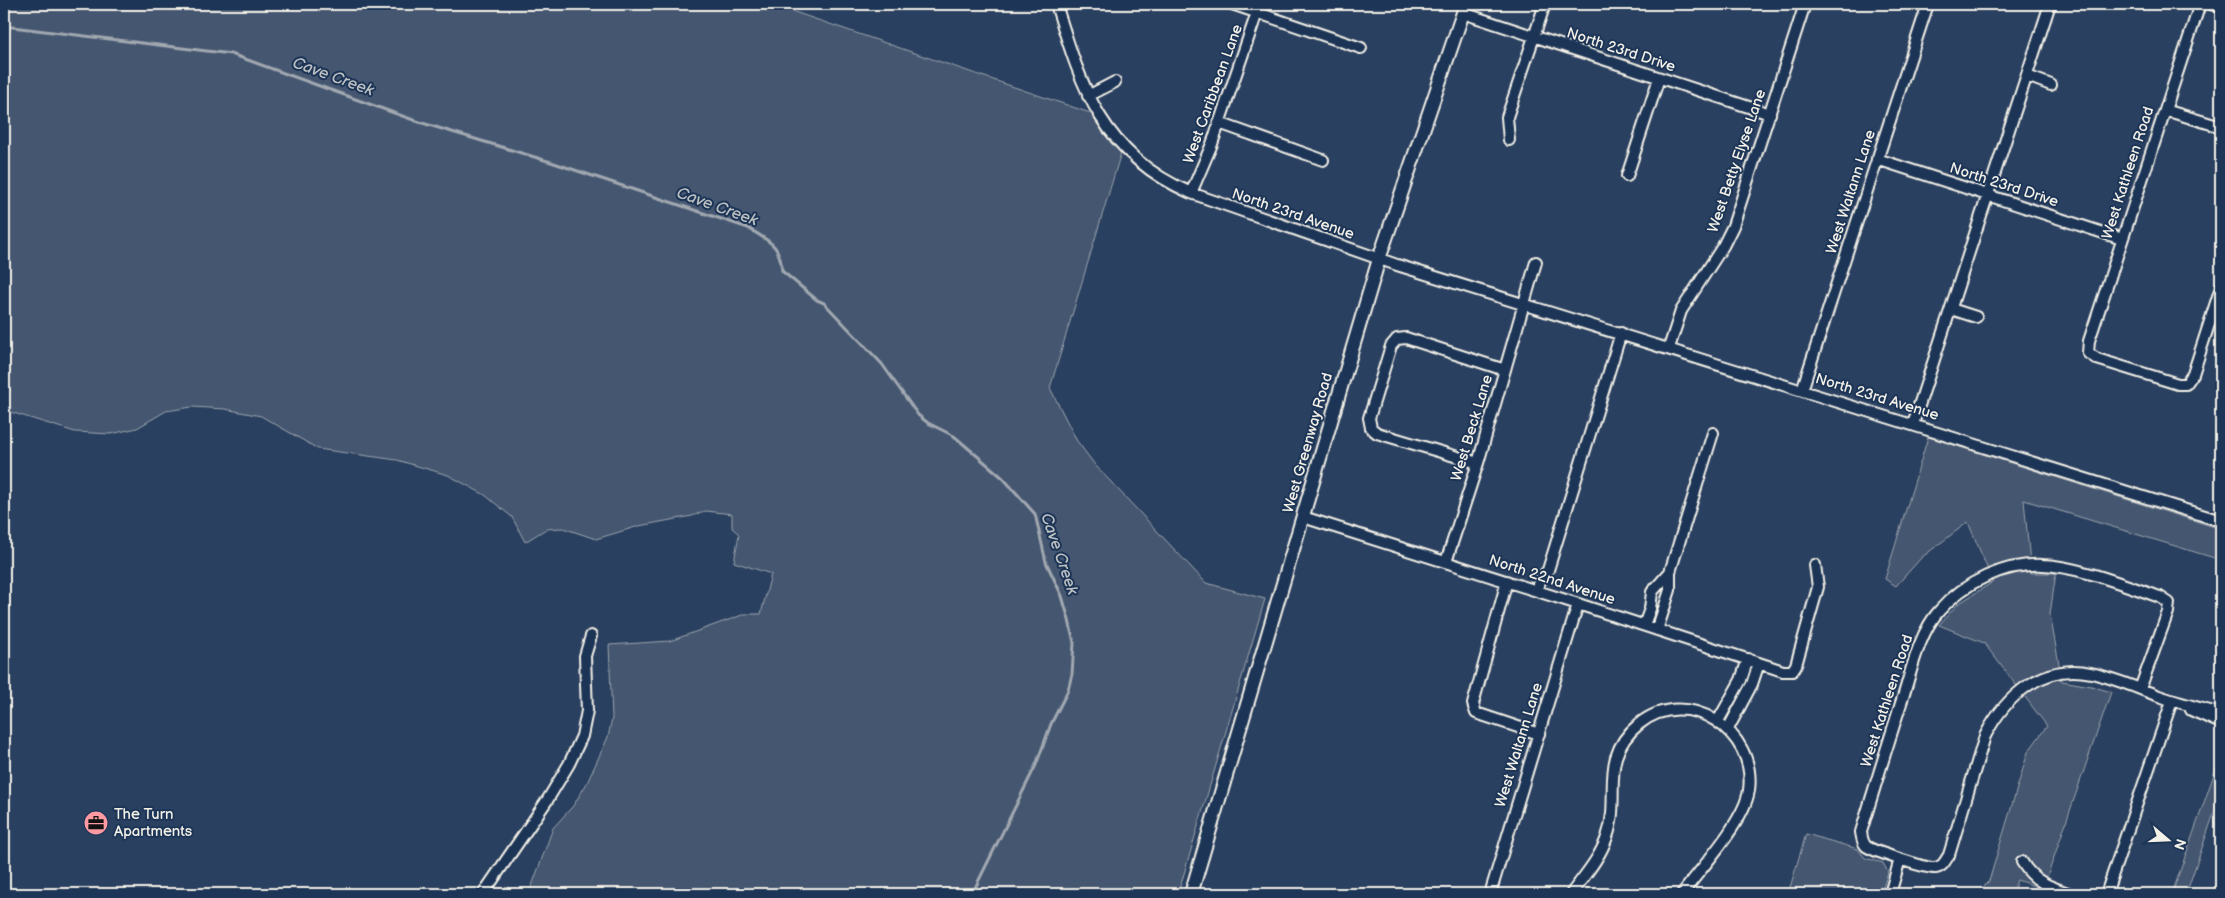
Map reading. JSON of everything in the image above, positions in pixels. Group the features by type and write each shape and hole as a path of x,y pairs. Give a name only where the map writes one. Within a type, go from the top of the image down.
{"main road":[{"name":"West Greenway Road","path":"1191,894 1379,259 1464,8"}],"street":[{"name":"North 23rd Avenue","path":"1056,4 1073,60 1088,96 1111,132 1131,154 1169,182 1191,193 1379,259 2221,521"},
{"path":"1232,4 1259,8 1361,48"},
{"path":"1508,140 1508,117 1545,4"},
{"name":"West Betty Elyse Lane","path":"1669,348 1681,311 1733,226 1805,4"},
{"name":"West Waltann Lane","path":"1802,390 1928,4"},
{"path":"1913,424 2050,4"},
{"name":"West Kathleen Road","path":"2200,4 2088,341 2088,353 2097,359 2178,384 2186,384 2193,374 2221,287"},
{"path":"2211,4 2221,7"},
{"name":"West Caribbean Lane","path":"1191,193 1219,124 1259,8"},
{"name":"North 23rd Drive","path":"1464,8 1534,36 1770,114"},
{"path":"2027,76 2052,85"},
{"path":"1627,176 1659,78"},
{"path":"1088,96 1115,82"},
{"path":"2165,110 2221,127"},
{"path":"1219,124 1323,160"},
{"name":"North 23rd Drive","path":"1877,159 2122,239"},
{"path":"1524,303 1536,262"},
{"name":"West Beck Lane","path":"1446,562 1478,463 1524,303"},
{"path":"1951,309 1976,317"},
{"path":"1537,590 1541,578 1548,570 1621,333"},
{"path":"1478,463 1378,434 1371,428 1369,418 1391,346 1397,339 1406,338 1505,370"},
{"path":"1657,630 1668,596 1670,572 1713,433"},
{"name":"North 22nd Avenue","path":"1303,517 1537,590 1783,671 1792,671 1796,664 1818,587 1815,565"},
{"name":"West Kathleen Road","path":"1900,859 1868,848 1862,841 1861,832 1920,643 1938,611 1964,589 1995,572 2031,565 2058,566 2160,597 2169,603 2168,612 2140,689"},
{"path":"1644,625 1650,609 1652,592 1670,572"},
{"path":"1507,581 1473,704 1476,713 1539,734"},
{"path":"1652,592 1668,596"},
{"name":"West Waltann Lane","path":"1490,894 1578,604"},
{"path":"482,894 562,778 582,736 587,711 585,656 591,636"},
{"path":"1723,725 1748,659"},
{"path":"1723,725 1746,696 1759,663"},
{"path":"1890,894 1900,859 1934,868 1942,865 1949,855 1986,736 1992,723 2002,707 2015,694 2039,679 2060,673 2089,672 2172,701 2221,714"},
{"path":"1736,691 1746,696"},
{"path":"2172,701 2205,718 2221,723"},
{"path":"2106,894 2172,701"},
{"path":"1571,894 1595,861 1607,837 1612,810 1612,772 1621,746 1630,732 1647,719 1669,711 1699,713 1723,725 1743,749 1748,764 1749,790 1746,803 1734,825 1682,894"},
{"path":"2022,862 2027,872 2039,882 2071,894"}],"shaded area":[{"path":"4,4 771,4 1099,116 1123,146 1050,388 1077,441 1095,465 1206,583 1265,599 1178,894 529,894 553,828 573,806 587,783 608,737 612,718 609,645 670,641 745,614 761,614 771,574 734,562 739,534 732,528 732,514 706,511 692,516 639,526 596,539 563,528 546,529 525,542 512,517 485,495 448,475 397,460 318,449 261,416 225,409 192,407 166,411 137,428 111,434 75,432 4,410"},
{"path":"1928,437 2221,529 2221,560 2024,500 2031,573 2056,573 2050,614 2062,681 2111,692 2043,889 2017,880 2012,894 1976,894 1989,881 2028,752 2047,726 1984,643 1939,625 1958,604 1993,582 1968,522 1921,558 1896,586 1885,579"},
{"path":"2221,754 2221,793 2186,894 2172,894"},
{"path":"1806,834 1858,849 1865,858 1883,863 1888,872 1881,894 1788,894"}],"waterway":[{"name":"Cave Creek","path":"4,26 231,54 419,122 551,162 748,228 772,245 779,255 782,271 817,300 824,303 882,364 918,415 928,423 954,436 1003,478 1035,514 1046,562 1062,596 1074,643 1072,674 1068,690 1051,724 1036,765 972,894"}],"place":[{"name":"The Turn Apartments","path":"96,823"}]}
